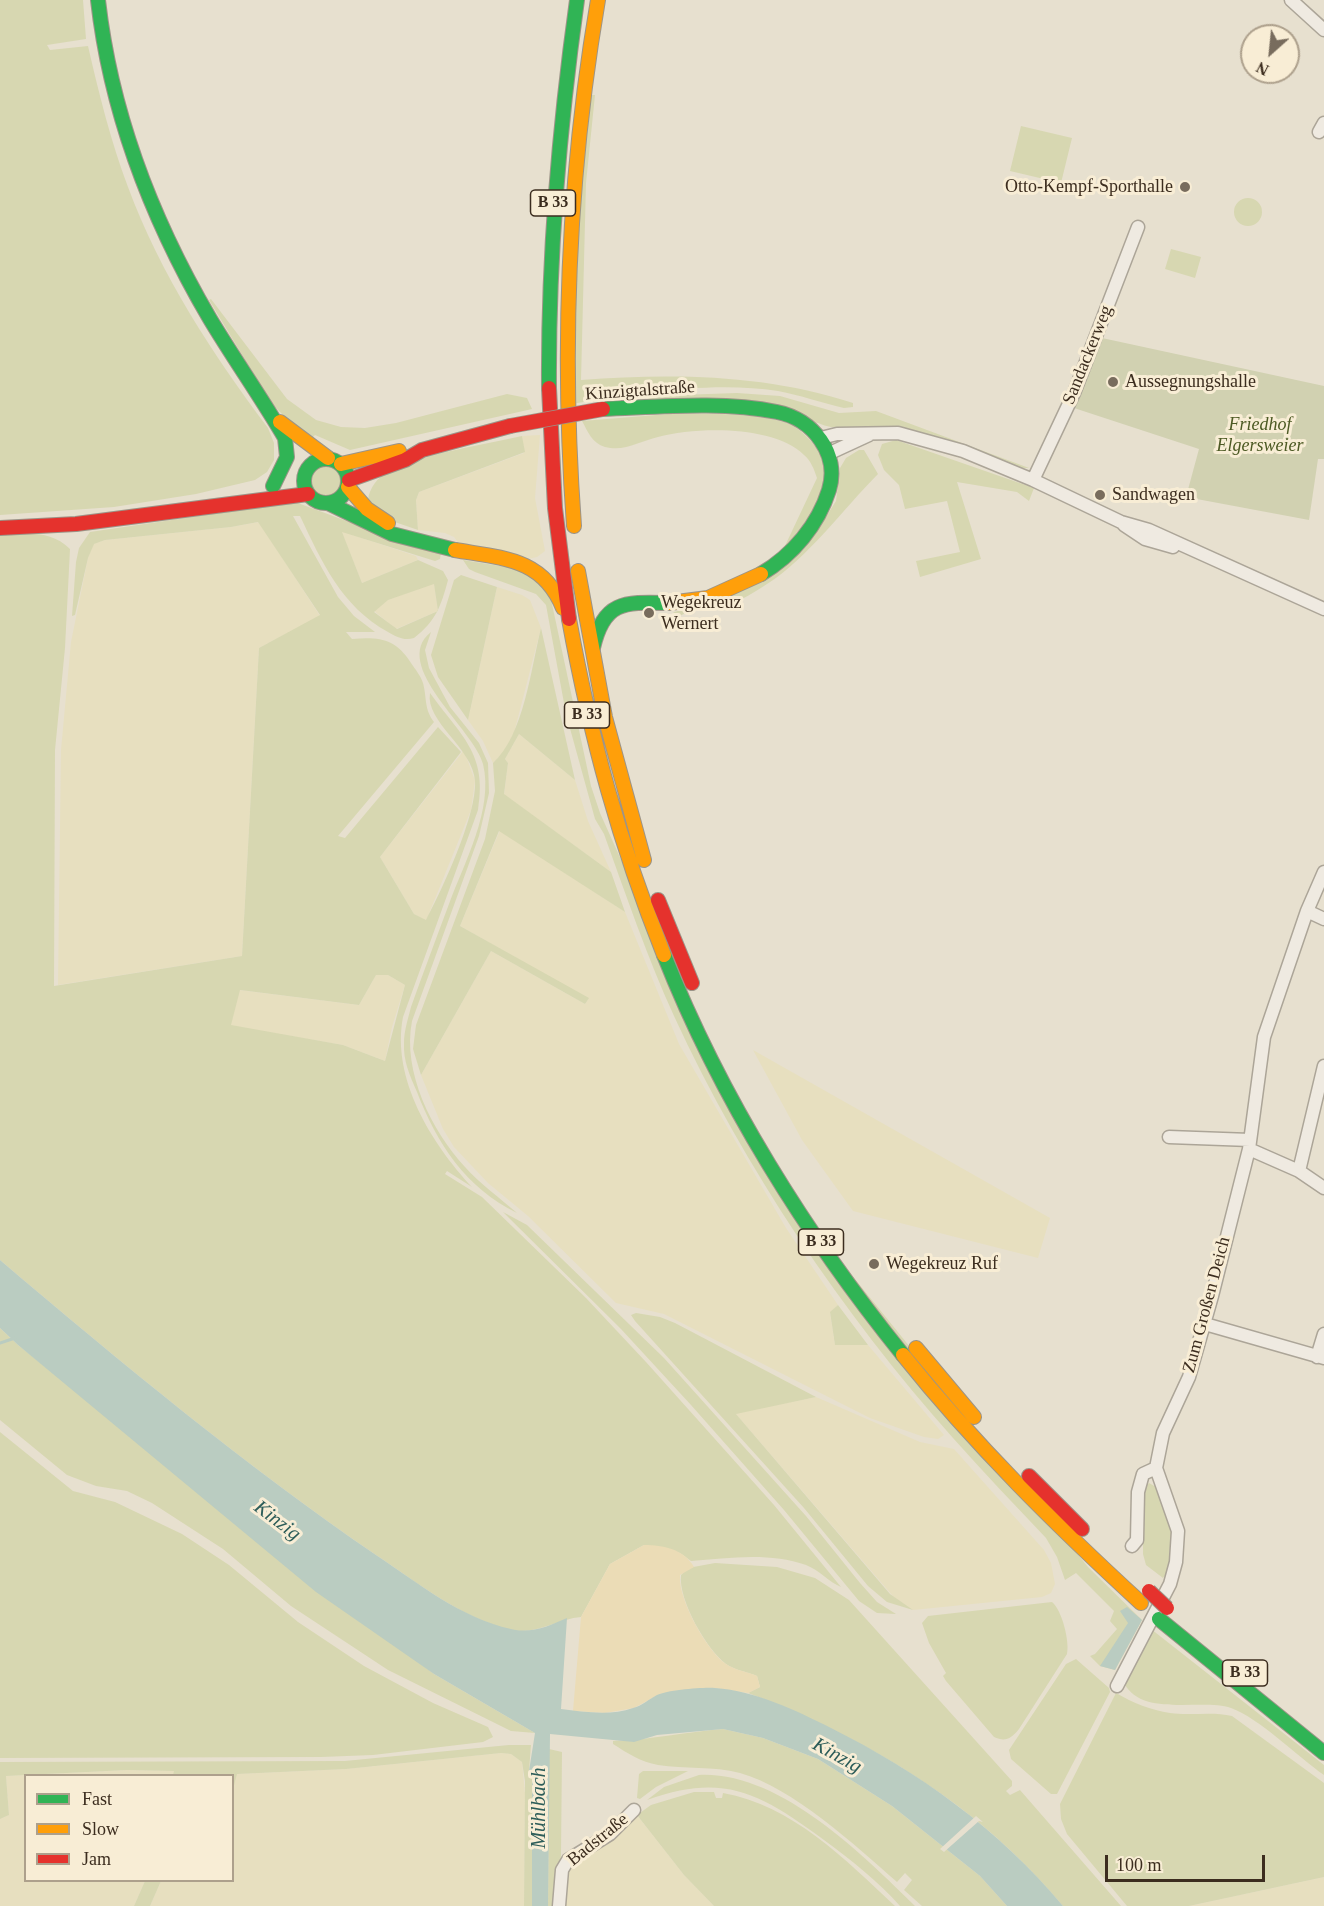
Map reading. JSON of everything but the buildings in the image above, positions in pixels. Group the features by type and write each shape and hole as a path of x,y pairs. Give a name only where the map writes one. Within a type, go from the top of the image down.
{"main road":[{"path":"98,0 102,40 113,91 136,162 153,203 200,303 272,415 306,473 308,494"},
{"name":"B 33","path":"577,0 558,146 548,307 551,463 569,620 579,678 611,809 646,912 681,996 759,1144 814,1231 931,1391 1045,1515 1145,1597 1324,1753"},
{"name":"B 33","path":"574,536 568,468 566,363 570,239 572,197 598,0"},
{"name":"Kinzigtalstraße","path":"348,484 372,471 410,459 422,450 510,426 603,409 695,405 767,410 791,416 822,438 830,453"},
{"path":"272,415 334,461 348,484 376,516 407,532 443,536 453,543 455,550"},
{"path":"273,486 287,457 285,438"},
{"name":"Kinzigtalstraße","path":"334,461 408,448 422,450"},
{"path":"592,659 596,632 605,614 614,606 630,602 694,603 727,590 770,568 810,529 823,509 831,489 833,473 830,453"},
{"path":"236,501 306,473 315,461 334,461"},
{"path":"367,508 362,494 372,471"},
{"path":"328,503 340,498 348,484"},
{"path":"0,528 76,524 236,501 308,494 317,501 328,503 392,534 455,550"},
{"name":"B 33","path":"455,550 513,562 538,573 553,586 569,620"},
{"name":"B 33","path":"576,559 592,659 636,834 654,890 698,994"},
{"name":"B 33","path":"813,1207 837,1242"},
{"name":"B 33","path":"855,1268 868,1286"},
{"name":"B 33","path":"910,1340 975,1418 1145,1597"},
{"name":"B 33","path":"1163,1613 1324,1737"}],"street":[{"path":"1291,0 1323,27"},
{"name":"Sandackerweg","path":"1034,480 1074,393 1138,227"},
{"path":"822,438 837,434 898,433 963,451 1034,480 1121,522 1131,532 1145,539 1193,550 1324,609"},
{"path":"830,453 871,434"},
{"name":"Zum Großen Deich","path":"1132,1546 1137,1540 1138,1492 1143,1474 1156,1468 1163,1433 1189,1377 1205,1324 1249,1144 1264,1037 1307,911 1324,872"},
{"path":"1307,911 1324,919"},
{"path":"1299,1171 1324,1066"},
{"path":"1169,1137 1249,1144 1299,1171 1324,1188"},
{"path":"1205,1324 1320,1358 1324,1334"},
{"path":"1117,1686 1170,1584 1176,1562 1178,1530 1156,1468"},
{"name":"Badstraße","path":"559,1906 562,1870 568,1860 610,1834 634,1810"}],"shaded area":[{"path":"540,435 535,498 545,551 537,557 528,559 460,545 454,537 445,533 418,530 416,500 419,492 524,453 522,436"},
{"path":"259,522 320,616 259,648 242,956 58,985 61,750 71,642 88,558 93,544 105,540"},
{"path":"341,531 416,556 418,560 362,583"},
{"path":"434,583 438,611 396,629 374,611 387,600"},
{"path":"497,587 530,600 541,628 514,733 504,752 493,763 483,741 468,720"},
{"path":"519,734 575,780 588,821 611,872 504,795 508,763 505,759"},
{"path":"464,750 475,781 471,810 426,921 414,914 380,857"},
{"path":"500,830 625,912 679,1044 786,1228 838,1305 830,1313 835,1345 868,1345 944,1435 938,1439 924,1437 870,1418 664,1314 616,1303 528,1216 488,1183 454,1147 443,1129 421,1075 491,951 585,1004 588,999 460,926"},
{"path":"376,975 388,975 405,985 392,1027 385,1061 343,1045 230,1026 239,990 359,1005"},
{"path":"753,1050 1050,1218 1038,1258 853,1211 802,1140"},
{"path":"816,1397 920,1442 954,1449 1044,1550 1051,1563 1055,1584 1051,1593 1042,1597 913,1610 898,1602 735,1413"},
{"path":"501,1753 511,1754 522,1762 525,1794 524,1906 150,1906 161,1882 234,1882 234,1782 236,1774 346,1769"},
{"path":"127,1770 175,1771 174,1774 46,1774"},
{"path":"24,1775 24,1882 145,1882 134,1906 0,1906 0,1819 9,1815 6,1776"},
{"path":"637,1815 684,1875 714,1906 563,1906 569,1869"},
{"path":"1324,1877 1324,1906 1189,1906"}],"green space":[{"path":"0,0 83,0 86,39 47,45 50,50 88,46 116,153 141,219 189,313 227,372 268,428 274,443 274,460 267,472 255,480 196,494 114,507 0,515"},
{"path":"588,95 595,95 586,183 581,380 684,377 752,381 820,393 853,403 853,407 844,408 778,391 728,387 648,392 572,404 574,270"},
{"path":"1021,126 1072,138 1061,183 1010,171"},
{"path":"1248,198 1258,202 1262,212 1258,222 1248,226 1238,222 1234,212 1238,202"},
{"path":"1171,249 1201,257 1195,278 1165,269"},
{"path":"211,299 287,399 316,420 341,427 365,428 396,423 507,394 527,398 532,409 350,450 315,435 309,441 271,403 209,300"},
{"name":"Friedhof Elgersweier","path":"1102,338 1324,386 1324,459 1318,459 1309,520 1186,497 1199,449 1074,408"},
{"path":"737,393 780,396 839,413 876,411 1029,468 1019,468 915,431 890,426 838,428 818,423 625,401 680,395"},
{"path":"669,414 726,414 770,419 792,425 810,440 820,454 824,468 823,483 812,511 784,548 817,478 809,460 790,445 754,433 713,430 674,434 626,447 612,448 597,443 582,421"},
{"path":"522,436 525,452 419,492 416,500 418,530 389,520 368,500 372,487 381,476 404,464 437,454"},
{"path":"896,440 1034,488 1029,501 1017,492 957,482 981,559 920,577 916,561 960,552 947,501 905,509 899,485 884,470 878,455 882,444"},
{"path":"859,450 864,450 878,474 825,532 782,574 742,599 726,605 683,614 671,623 667,622 674,612 731,597 822,523 836,501 840,468 846,458"},
{"path":"326,465 338,469 342,481 338,493 326,497 314,493 310,481 314,469"},
{"path":"295,502 412,545 441,552 440,559 435,561 342,532 362,583 418,560 443,571 448,580 438,610 434,584 388,600 374,612 397,629 437,611 428,625 414,638 401,638 372,621 345,596 316,550 300,516 293,516 338,597 354,616 375,632 346,632 352,639 378,639 399,648 422,680 427,708 434,722 338,836 345,838 438,727 461,752 380,857 414,914 426,920 465,832 474,796 475,781 466,757 435,714 430,704 430,693 469,746 479,774 478,810 403,1017 401,1040 403,1064 409,1087 429,1131 472,1187 447,1171 445,1174 482,1197 586,1298 774,1505 841,1587 811,1567 778,1558 749,1557 691,1561 680,1553 644,1545 610,1564 581,1617 538,1629 520,1631 493,1624 457,1608 424,1588 279,1486 137,1375 0,1260 0,535 37,534 54,538 70,549 65,648 55,750 54,986 242,956 259,648 320,615 258,522 231,527 105,540 94,544 88,558 75,615 72,616 79,548 90,532","holes":["376,975 388,975 405,985 385,1061 343,1045 231,1025 240,990 359,1005"]},
{"path":"463,560 525,570 549,590 591,786 600,813 753,1153 1088,1567 1142,1620 1115,1670 1100,1666 1090,1656 1095,1654 1117,1629 1110,1621 1114,1611 1076,1573 1065,1580 1057,1557 1046,1538 953,1438 872,1341 834,1290 764,1183 702,1073 674,1016 637,926 604,834 595,819 566,714 546,605 536,594 469,569"},
{"path":"461,575 497,587 468,720 438,677 431,655 454,580"},
{"path":"541,628 575,780 519,734 505,759 508,763 504,794 611,872 625,912 499,831 460,926 589,998 585,1004 491,951 421,1075 413,1049 416,1025 485,839 495,791 493,763 504,751 519,719"},
{"path":"431,632 425,650 429,668 450,707 479,743 488,763 489,793 479,836 412,1021 411,1060 422,1100 441,1136 471,1173 517,1213 483,1191 455,1163 425,1111 410,1074 404,1050 411,1007 476,836 484,799 483,764 477,750 438,698 420,662 421,646"},
{"path":"503,1212 527,1225 664,1358 806,1516 877,1602 896,1614 877,1613 859,1601 784,1510 691,1405 621,1329"},
{"path":"838,1305 868,1345 835,1345 830,1312"},
{"path":"636,1313 660,1317 675,1323 816,1397 736,1414 890,1594 913,1610 887,1602 868,1586 804,1508 635,1321 631,1315"},
{"path":"0,1328 18,1345 434,1674 535,1733 511,1731 388,1670 291,1606 223,1549 152,1503 127,1491 96,1486 67,1475 0,1420"},
{"path":"0,1432 73,1491 115,1502 182,1534 229,1565 298,1622 364,1666 433,1703 488,1727 493,1737 483,1742 373,1755 0,1758"},
{"path":"1149,1483 1156,1487 1168,1521 1173,1546 1170,1568 1163,1578 1146,1565 1143,1554 1143,1489"},
{"path":"715,1563 777,1567 815,1578 849,1600 1012,1781 1012,1786 1006,1791 1010,1795 1020,1790 1121,1906 1063,1906 995,1837 958,1806 919,1779 836,1731 748,1693 760,1687 757,1676 729,1666 718,1657 702,1636 684,1597 681,1575 688,1568"},
{"path":"1052,1602 1064,1626 1067,1654 1019,1729 1005,1739 994,1737 946,1681 943,1676 946,1673 929,1643 922,1623 928,1616"},
{"path":"1151,1629 1324,1765 1324,1775 1254,1720 1231,1708 1219,1705 1158,1704 1133,1694 1124,1683"},
{"path":"1076,1659 1109,1688 1110,1692 1057,1794 1051,1794 1011,1759 1009,1750 1066,1664"},
{"path":"1116,1693 1142,1706 1163,1712 1232,1716 1324,1783 1324,1877 1189,1906 1127,1906 1067,1834 1061,1819 1060,1804"},
{"path":"723,1729 763,1738 818,1759 892,1806 980,1876 1007,1906 922,1906 904,1890 912,1880 905,1873 897,1882 823,1819 781,1791 740,1773 709,1768 652,1764 634,1757 613,1744 613,1741"},
{"path":"509,1745 531,1745 529,1771 532,1772 532,1906 524,1906 525,1781 522,1762 511,1754 501,1753 346,1769 237,1774 234,1785 234,1774 173,1774 174,1771 127,1770 6,1776 9,1815 0,1819 0,1762 345,1761"},
{"path":"549,1749 562,1752 561,1855 555,1906 548,1906"},
{"path":"643,1771 688,1771 656,1787 640,1799 637,1798 639,1774"},
{"path":"699,1775 729,1777 759,1786 789,1801 817,1819 844,1841 915,1906 900,1906 854,1863 802,1824 781,1810 741,1792 721,1788 699,1788 647,1800 664,1787"},
{"path":"694,1792 714,1792 716,1798 722,1798 723,1793 748,1799 795,1822 837,1853 895,1906 714,1906 684,1875 637,1815 651,1805"},
{"path":"145,1882 161,1882 150,1906 134,1906"}],"sand":[{"path":"644,1545 672,1549 690,1561 694,1567 680,1575 681,1585 688,1610 702,1636 718,1657 729,1666 757,1676 760,1687 748,1693 714,1688 660,1694 634,1708 605,1713 573,1711 581,1617 610,1564"}],"water":[{"path":"0,1260 137,1375 279,1486 440,1598 475,1617 511,1629 526,1631 567,1618 561,1709 597,1713 616,1712 636,1707 662,1693 702,1688 730,1690 775,1702 864,1745 926,1783 985,1827 1038,1878 1063,1906 1007,1906 980,1876 892,1806 818,1759 763,1738 723,1729 657,1735 634,1742 550,1734 548,1906 532,1906 532,1773 529,1771 535,1733 434,1674 316,1592 18,1345 0,1328"},
{"path":"1127,1607 1142,1620 1115,1670 1100,1666 1128,1623 1120,1611"}],"pier":[{"path":"976,1816 983,1822 979,1821 944,1852 940,1849"}],"waterway":[{"path":"0,1343 15,1338"}],"traffic: fast":[{"path":"98,0 113,84 137,166 153,205 189,282 285,438 287,457 273,486"},
{"path":"549,388 550,290 556,193 577,0"},
{"path":"603,409 690,406 756,409 790,416 812,430 821,440 831,464 829,490 818,515 803,538 784,558 761,574"},
{"path":"326,459 335,460 342,465 347,472 348,481 347,490 342,497 335,502 326,503 317,502 310,497 305,490 304,481 305,472 310,465 317,460 326,459"},
{"path":"328,503 392,534 455,550"},
{"path":"593,648 603,621 610,612 629,604 669,603"},
{"path":"664,955 712,1062 769,1164 833,1263 903,1355"},
{"path":"1159,1619 1324,1753"}],"traffic: slow":[{"path":"574,526 568,394 570,262 580,131 598,0"},
{"path":"280,422 328,458"},
{"path":"341,464 399,451"},
{"path":"348,487 367,509 388,523"},
{"path":"455,550 489,555 519,563 544,579 555,591 563,608"},
{"path":"578,571 605,717 644,860"},
{"path":"669,603 708,598 761,574"},
{"path":"569,619 608,790 633,872 664,955"},
{"path":"916,1348 974,1417"},
{"path":"903,1355 1017,1484 1141,1603"}],"traffic: jam":[{"path":"549,388 555,508 569,619"},
{"path":"510,426 603,409"},
{"path":"349,480 405,460 422,450 510,426"},
{"path":"0,528 76,524 308,494"},
{"path":"658,900 692,983"},
{"path":"1029,1476 1082,1529"},
{"path":"1149,1591 1167,1608"}],"place":[{"name":"Otto-Kempf-Sporthalle","path":"1185,187"},
{"name":"Aussegnungshalle","path":"1113,382"},
{"name":"Sandwagen","path":"1100,495"},
{"name":"Wegekreuz Wernert","path":"649,613"},
{"name":"Wegekreuz Ruf","path":"874,1264"}],"water label":[{"name":"Kinzig","path":"277,1521"},
{"name":"Kinzig","path":"837,1756"},
{"name":"Mühlbach","path":"540,1808"}]}
